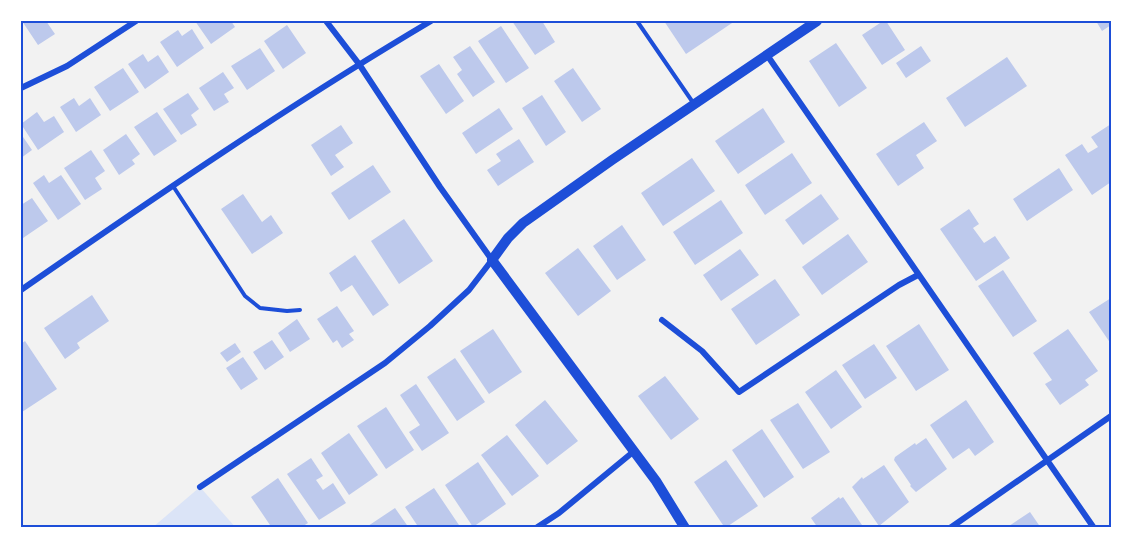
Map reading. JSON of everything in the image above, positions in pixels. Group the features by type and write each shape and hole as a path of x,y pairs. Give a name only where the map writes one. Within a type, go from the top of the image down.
{"street":[{"path":"21,88 67,66 136,21"},
{"path":"326,21 359,64 440,187 492,260 656,481 685,528"},
{"path":"21,290 173,186 359,64 431,21"},
{"path":"200,487 385,363 469,290 508,238 523,223 817,21"},
{"path":"767,55 1094,528"},
{"path":"662,321 702,351 739,392 899,285 918,275"},
{"path":"950,528 1111,416"},
{"path":"536,528 568,506 633,452"}],"lane":[{"path":"637,21 694,104"},
{"path":"173,186 245,296 260,308 300,310"}],"shaded area":[{"path":"200,487 236,528 152,528"}],"building":[{"path":"22,21 46,21 55,34 38,45"},
{"path":"195,21 231,21 235,27 211,44"},
{"path":"512,21 542,21 555,42 535,55"},
{"path":"664,21 735,21 686,54"},
{"path":"886,21 905,50 882,65 862,35"},
{"path":"1096,21 1111,21 1111,25 1102,31"},
{"path":"287,25 306,53 283,69 264,41"},
{"path":"501,26 529,68 506,83 478,41"},
{"path":"192,29 204,48 177,67 160,42 178,30 182,36"},
{"path":"836,43 867,88 839,107 809,61"},
{"path":"470,46 495,82 473,97 457,74 462,70 453,57"},
{"path":"921,46 931,61 906,78 896,63"},
{"path":"260,48 275,71 247,90 231,66"},
{"path":"143,54 148,62 158,55 169,72 145,89 128,64"},
{"path":"1007,57 1027,86 965,127 946,98"},
{"path":"439,64 464,101 446,114 420,76"},
{"path":"123,68 139,92 110,111 94,87"},
{"path":"573,68 601,109 582,122 554,81"},
{"path":"223,72 234,88 224,94 229,102 214,111 199,88"},
{"path":"188,93 199,109 191,115 197,125 181,135 163,109"},
{"path":"542,95 566,132 546,146 522,108"},
{"path":"74,98 79,106 90,98 101,115 76,132 60,107"},
{"path":"499,108 513,129 476,154 462,133"},
{"path":"763,108 785,142 738,174 715,141"},
{"path":"37,112 44,122 54,116 64,132 38,150 21,124"},
{"path":"157,112 177,141 154,156 134,127"},
{"path":"924,122 937,141 916,155 924,168 898,186 876,154"},
{"path":"1111,124 1111,182 1092,195 1065,155 1082,144 1088,153 1098,147 1091,137"},
{"path":"341,125 353,143 335,155 344,167 331,176 311,145"},
{"path":"21,134 32,150 21,158"},
{"path":"126,134 140,154 132,160 135,164 119,175 103,150"},
{"path":"519,139 534,162 498,186 487,170 501,161 496,154"},
{"path":"91,150 105,171 95,178 102,189 85,200 64,168"},
{"path":"792,153 812,183 765,215 745,185"},
{"path":"692,158 715,191 663,226 641,193"},
{"path":"373,165 391,192 349,220 331,193"},
{"path":"1059,168 1073,190 1027,221 1013,199"},
{"path":"44,175 49,183 61,175 81,204 58,220 33,183"},
{"path":"243,194 262,222 271,215 283,233 252,254 221,209"},
{"path":"821,194 839,219 803,245 785,220"},
{"path":"32,198 48,221 23,238 21,235 21,205"},
{"path":"721,200 743,233 695,265 673,232"},
{"path":"969,209 979,224 973,228 984,243 995,236 1010,258 976,281 940,229"},
{"path":"404,219 433,261 399,284 371,241"},
{"path":"622,225 646,260 617,280 593,246"},
{"path":"848,234 868,262 822,295 802,267"},
{"path":"578,248 611,291 578,316 545,273"},
{"path":"740,249 759,275 721,301 703,275"},
{"path":"355,255 389,305 373,316 352,285 341,292 329,273"},
{"path":"1003,270 1037,321 1013,337 978,286"},
{"path":"775,279 800,315 756,345 731,309"},
{"path":"92,295 109,321 77,343 80,348 65,359 44,328"},
{"path":"1111,298 1111,344 1089,312"},
{"path":"337,306 354,331 349,334 354,340 342,348 337,340 333,343 317,319"},
{"path":"297,319 310,339 290,352 278,333"},
{"path":"919,324 949,370 916,391 886,346"},
{"path":"493,329 522,372 489,394 460,351"},
{"path":"1068,329 1098,371 1085,380 1089,385 1060,405 1045,384 1052,380 1033,353"},
{"path":"272,340 284,357 265,370 253,352"},
{"path":"25,341 57,389 22,412 21,344"},
{"path":"235,343 241,352 227,362 220,353"},
{"path":"874,344 897,378 865,399 842,365"},
{"path":"243,357 258,379 241,390 226,368"},
{"path":"455,358 485,402 457,421 427,377"},
{"path":"836,370 862,407 831,429 805,392"},
{"path":"665,376 699,419 671,440 638,396"},
{"path":"416,384 449,433 422,451 409,432 420,425 400,395"},
{"path":"545,400 578,441 547,465 515,425"},
{"path":"966,400 994,442 975,456 969,448 953,459 930,425"},
{"path":"798,403 830,452 803,469 770,420"},
{"path":"386,407 414,450 386,469 357,426"},
{"path":"762,429 794,477 764,498 732,450"},
{"path":"349,433 378,475 349,495 321,453"},
{"path":"507,435 539,476 512,496 481,455"},
{"path":"926,438 947,469 916,492 894,460 915,443 916,445"},
{"path":"311,458 323,476 316,480 323,490 333,483 346,503 319,520 287,474"},
{"path":"726,460 758,506 725,528 694,482"},
{"path":"478,462 506,504 473,527 445,485"},
{"path":"884,465 909,502 879,526 852,487 862,477 863,479"},
{"path":"278,478 308,523 300,528 272,528 251,497"},
{"path":"434,488 461,528 419,528 405,507"},
{"path":"839,497 840,499 843,497 864,528 818,528 811,518"},
{"path":"395,508 409,528 369,528 368,526"},
{"path":"1030,512 1041,528 1006,528"}]}
